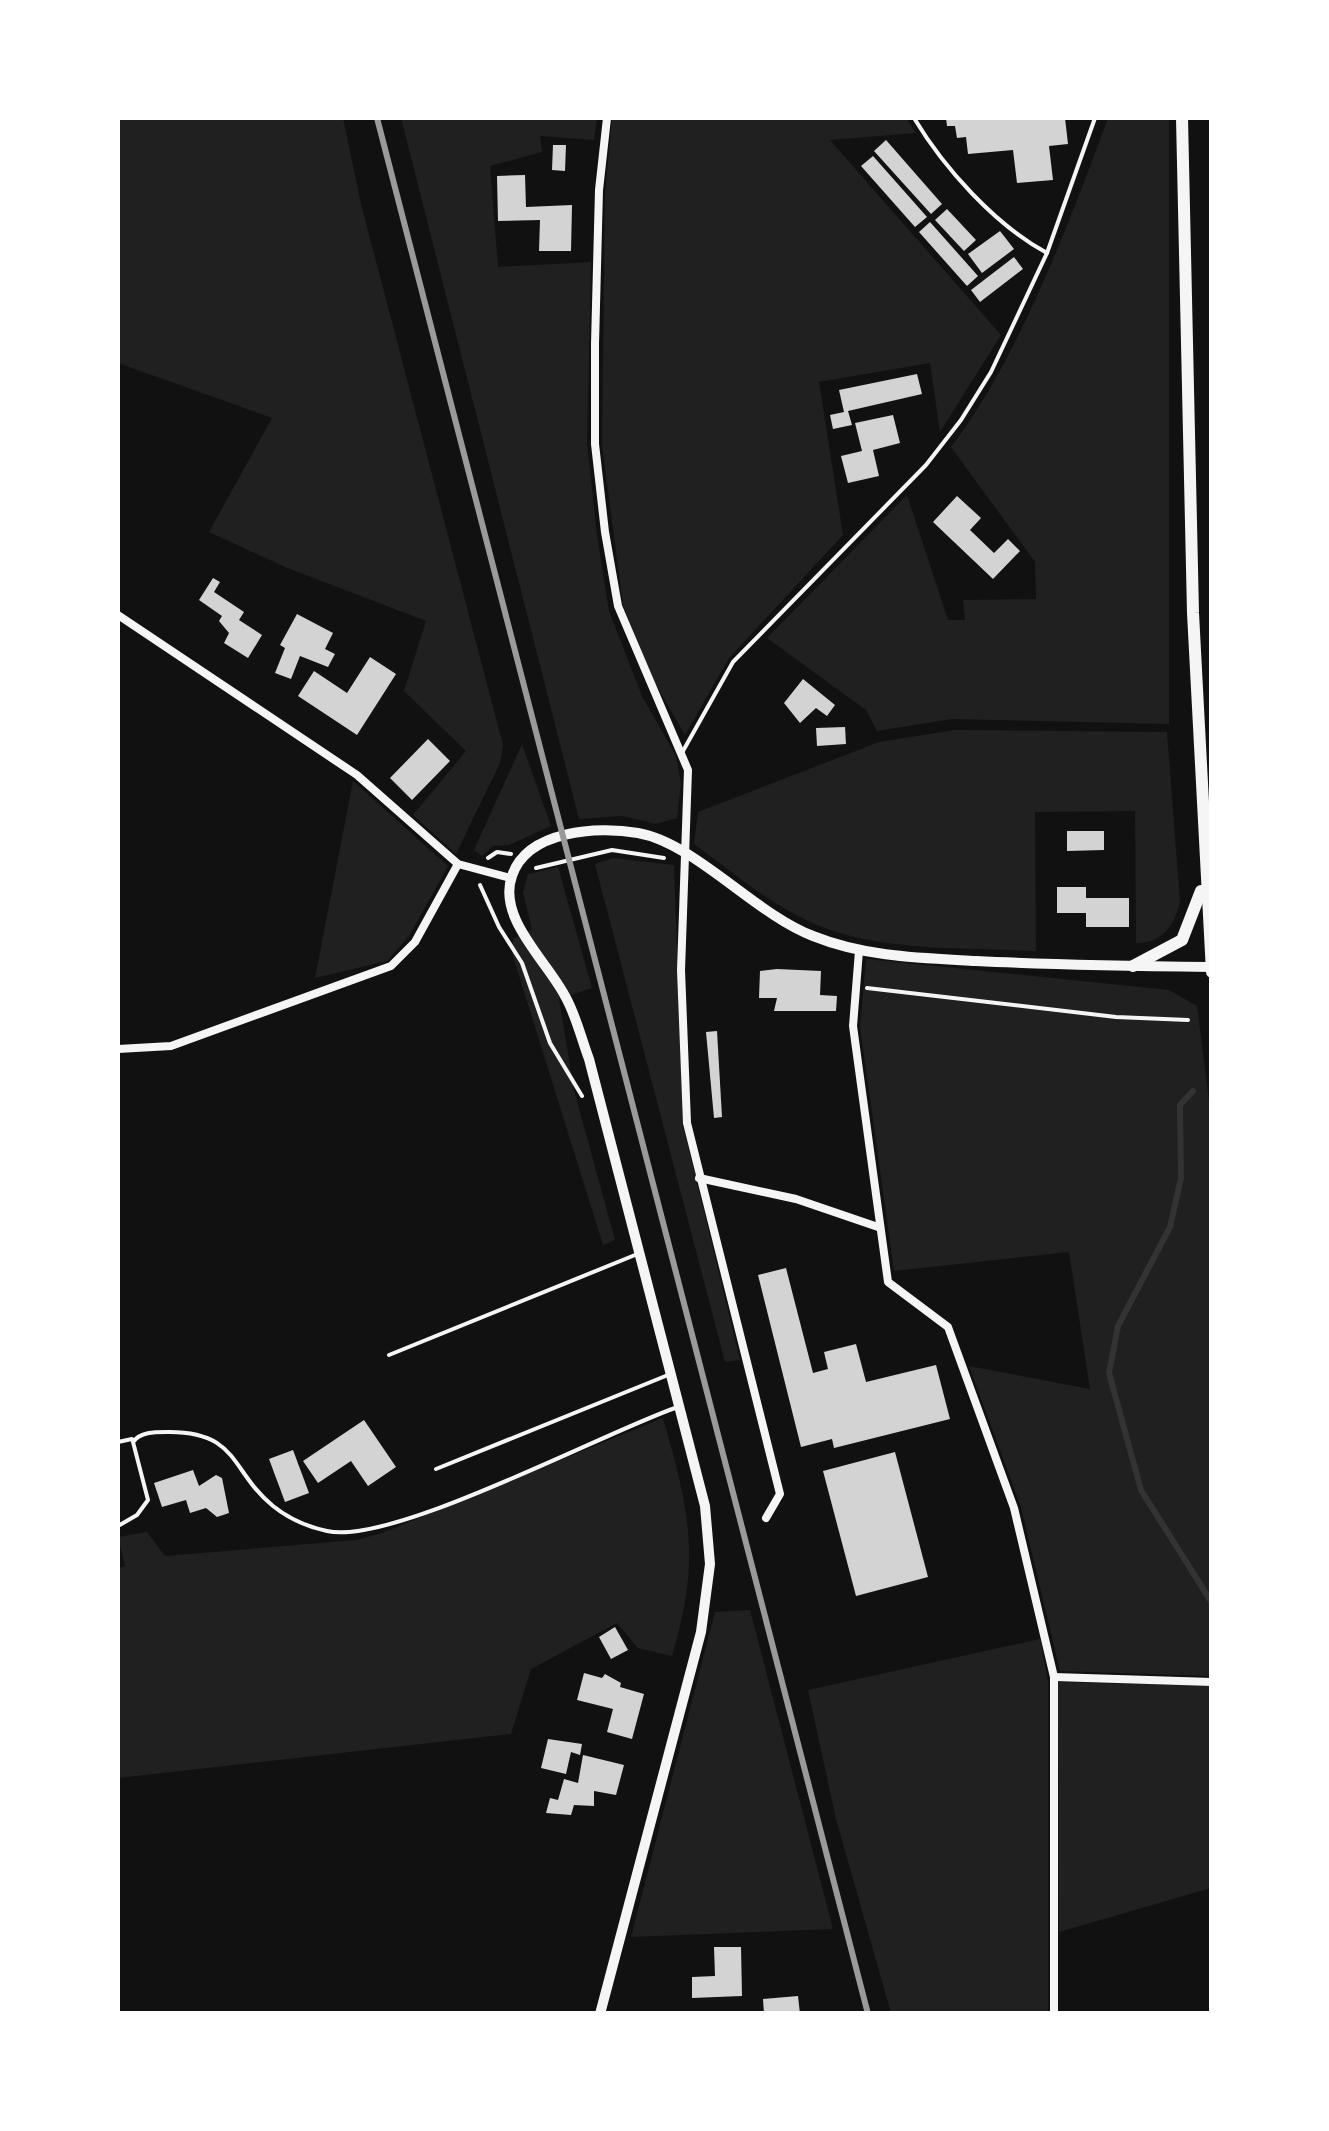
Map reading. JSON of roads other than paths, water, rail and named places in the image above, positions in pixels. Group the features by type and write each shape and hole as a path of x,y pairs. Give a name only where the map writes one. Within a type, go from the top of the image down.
{"main road":[{"path":"1182,118 1204,879 1211,969"},
{"path":"1132,966 1182,940 1204,879"}],"street":[{"path":"607,118 599,190 595,344 596,444 605,532 618,606 644,676 684,750 688,803 681,970 687,1123 780,1494 766,1518"},
{"path":"118,615 357,775 458,864 510,878"},
{"path":"600,2014 701,1632 710,1564 705,1506 584,1044 567,999 522,930 509,902 510,878 520,859 538,844 601,832 657,838 785,923 859,950 942,959 1211,969"},
{"path":"118,1049 171,1046 391,966 415,942 458,864"},
{"path":"859,950 852,1026 888,1282 948,1327 1014,1508 1054,1678 1054,2014"},
{"path":"699,1178 796,1198 878,1227"},
{"path":"1054,1678 1212,1682"}],"lane":[{"path":"914,118 936,150 992,210 1025,241 1047,253"},
{"path":"684,750 733,662 926,465 961,420 991,372 1047,253 1095,118"},
{"path":"389,1355 640,1253"},
{"path":"436,1469 670,1374"},
{"path":"118,1442 173,1432 208,1439 234,1455 261,1494 282,1512 316,1528 354,1534 443,1505 680,1407"},
{"path":"118,1526 137,1515 148,1500 134,1438"}],"waterway":[{"path":"1193,1091 1180,1105 1181,1178 1170,1227 1118,1326 1109,1373 1141,1490 1212,1603"}],"railway":[{"path":"377,118 868,2014"}]}
